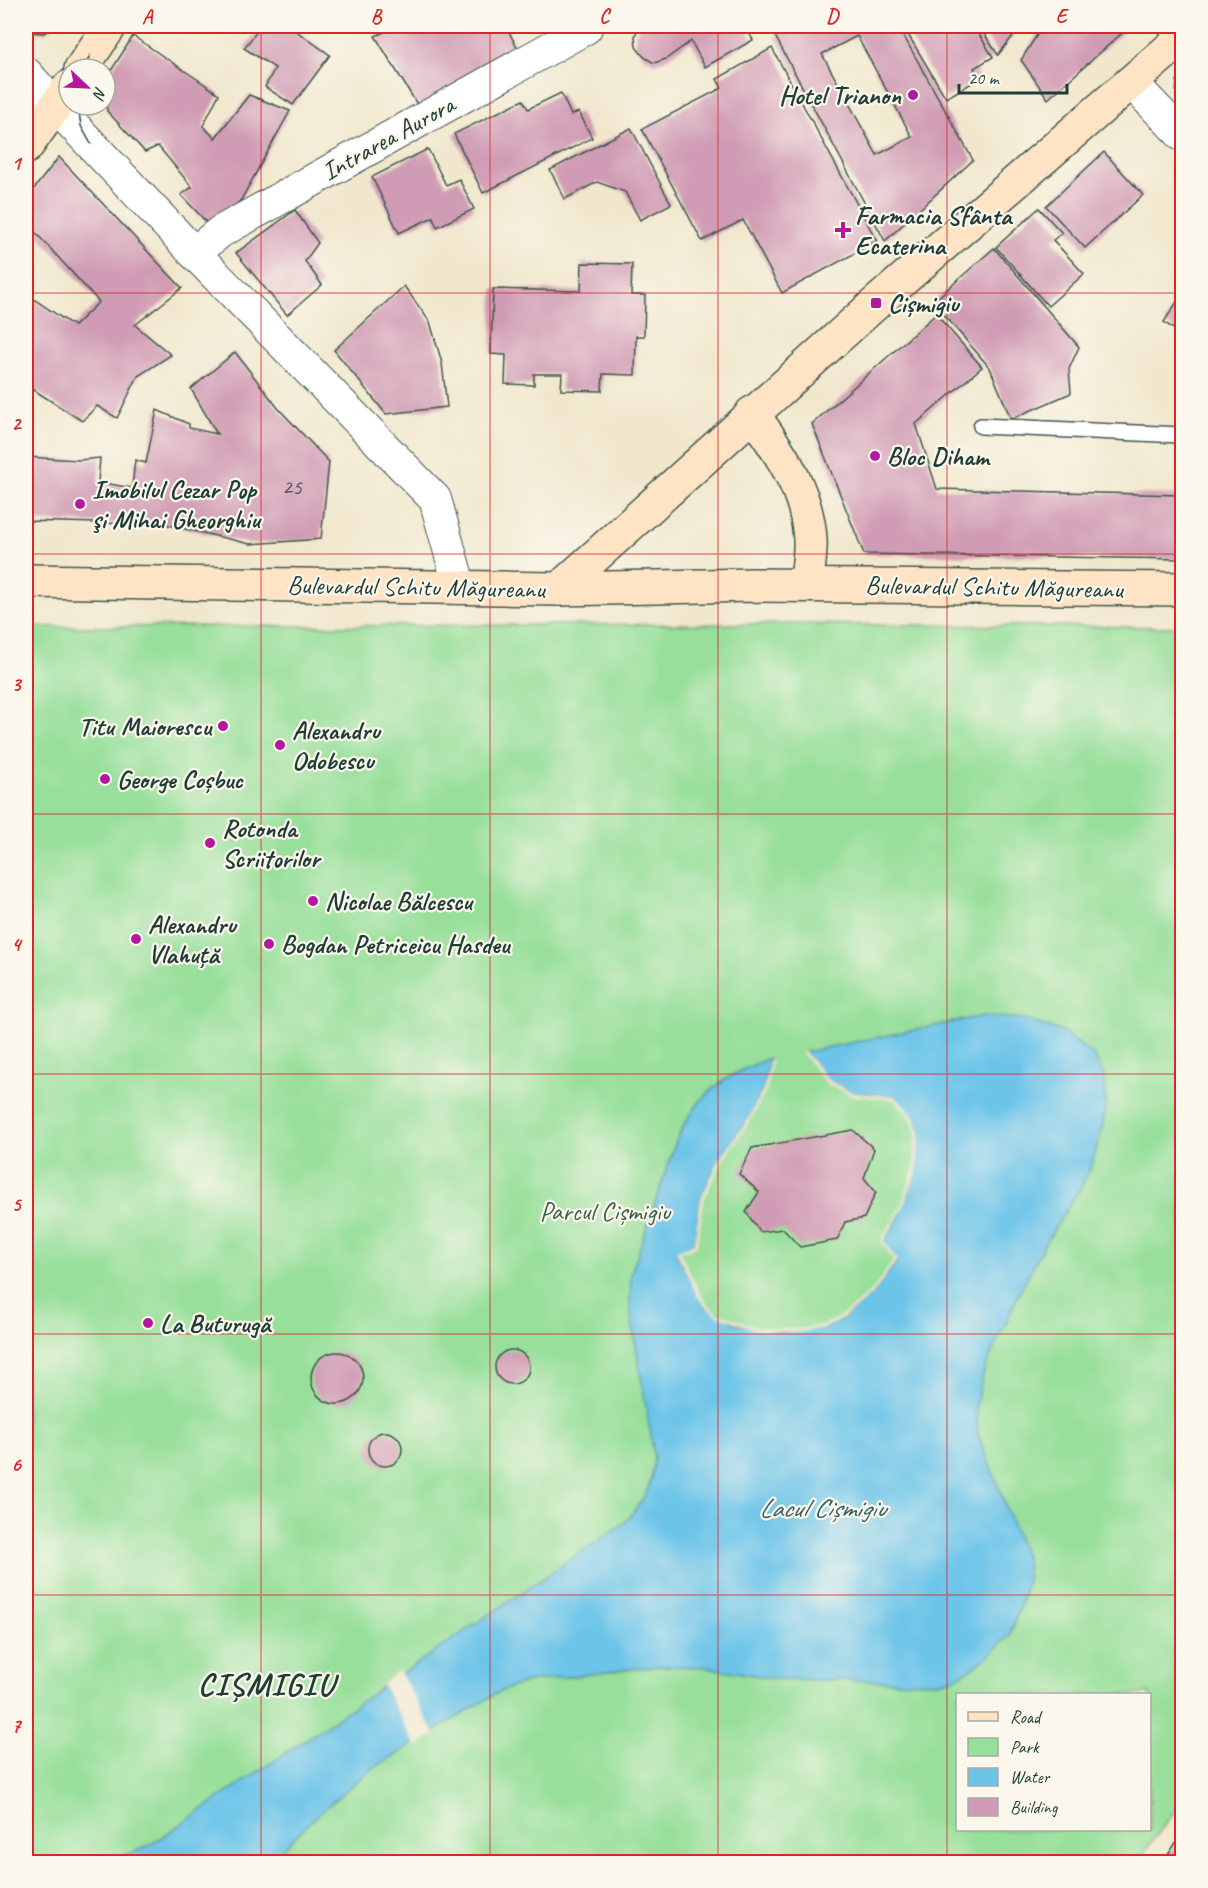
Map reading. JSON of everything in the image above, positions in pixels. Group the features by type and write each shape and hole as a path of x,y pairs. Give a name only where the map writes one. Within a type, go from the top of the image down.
{"main road":[{"path":"89,57 110,26"},
{"path":"559,589 876,303 1182,38"},
{"path":"26,147 57,104"},
{"path":"752,413 781,453 798,487 807,516 810,541 806,585"},
{"name":"Bulevardul Schitu Măgureanu","path":"26,581 559,589 806,585 1182,589"}],"street":[{"name":"Intrarea Aurora","path":"194,253 220,232 586,28"},
{"path":"26,73 57,94"},
{"path":"1132,83 1182,135"},
{"path":"74,117 91,144 194,253 435,499 460,588"}],"lane":[{"path":"981,426 1182,435"}],"green space":[{"name":"Parcul Cișmigiu","path":"765,624 1182,627 1182,1801 1139,1862 26,1862 26,627"}],"water":[{"name":"Lacul Cișmigiu","path":"983,1016 1023,1019 1063,1032 1094,1056 1103,1073 1106,1107 1091,1167 1080,1189 1044,1245 1021,1289 985,1368 976,1405 978,1434 1026,1559 1027,1580 1010,1635 988,1657 968,1671 938,1682 776,1679 706,1667 658,1666 532,1681 497,1693 369,1771 317,1815 269,1862 92,1862 122,1856 150,1845 624,1523 631,1515 646,1492 652,1476 654,1455 630,1310 631,1274 676,1141 702,1099 725,1080 770,1058 763,1090 747,1121 719,1160 701,1198 694,1243 676,1252 704,1305 736,1324 779,1332 825,1328 844,1318 874,1293 897,1261 884,1242 903,1208 912,1185 918,1160 919,1134 916,1120 894,1096 853,1093 827,1080 805,1052"}],"pier":[{"path":"805,1052 828,1080 853,1093 894,1096 907,1108 916,1120 920,1134 917,1171 903,1208 884,1241 897,1260 874,1293 844,1318 825,1328 800,1332 757,1330 717,1315 704,1305 676,1251 694,1243 701,1198 719,1160 747,1121 763,1090 770,1058 772,1058 766,1091 749,1122 722,1161 704,1199 697,1245 680,1253 700,1294 706,1303 718,1313 757,1327 779,1329 800,1329 824,1325 842,1316 872,1291 894,1260 881,1241 901,1207 914,1170 917,1135 914,1122 905,1110 893,1099 853,1096 826,1083 802,1053"},
{"path":"399,1671 435,1734 416,1746 382,1684"}],"building":[{"path":"26,26 55,26 44,33 26,32"},
{"path":"261,26 289,26 330,55 293,105 265,87 275,68 244,48"},
{"path":"398,26 506,26 518,50 418,106 375,36"},
{"path":"639,26 745,26 753,40 705,67 691,41 666,59 654,63 644,57 636,47 635,36"},
{"name":"Hotel Trianon","path":"795,26 898,26 973,160 885,241 775,36","holes":["857,36 912,137 877,155 822,54"]},
{"path":"903,26 974,26 993,57 974,68 979,79 946,98"},
{"path":"979,26 1021,26 998,55"},
{"path":"1040,26 1130,26 1048,99 1021,60 1042,27"},
{"path":"133,36 219,94 203,126 215,138 249,95 290,111 241,200 211,227 181,195 192,187 158,146 145,152 113,117 117,117 117,61"},
{"path":"772,48 877,241 782,293 743,220 702,241 642,129 722,88 717,79"},
{"path":"1182,76 1182,105 1176,98 1177,81"},
{"path":"561,93 571,115 579,112 592,138 483,193 454,134 523,100 528,109"},
{"path":"631,128 671,204 640,220 625,192 597,182 565,199 550,170"},
{"path":"428,149 446,185 459,179 474,209 437,227 433,217 399,233 372,177"},
{"path":"1104,152 1143,195 1085,248 1046,206"},
{"path":"59,157 182,288 135,325 171,355 138,376 117,418 97,406 82,421 26,385 26,294 74,326 99,302 26,222 26,199"},
{"path":"1039,208 1062,233 1053,240 1084,274 1048,306 996,247"},
{"path":"295,210 318,243 305,261 322,285 287,315 236,253"},
{"path":"994,248 1079,347 1069,369 1071,393 1011,419 990,368 933,302"},
{"path":"582,263 632,264 631,295 645,295 644,336 636,336 635,375 603,374 602,391 561,390 562,374 534,374 534,385 505,384 506,355 491,354 493,289 581,291"},
{"path":"404,286 430,322 442,363 447,407 386,414 334,350"},
{"path":"1182,294 1182,335 1164,322"},
{"name":"Bloc Diham","path":"936,314 982,367 916,424 937,489 1182,495 1182,559 864,554 812,424"},
{"path":"235,352 278,408 329,462 321,539 250,544 169,525 26,521 26,457 79,460 100,458 98,482 132,488 135,460 146,463 157,410 189,424 189,428 217,434 191,389"},
{"path":"853,1130 874,1149 864,1178 876,1192 864,1218 845,1222 837,1240 800,1247 783,1229 760,1232 746,1212 759,1192 739,1174 752,1148"},
{"path":"512,1350 524,1355 529,1367 524,1379 512,1384 500,1379 495,1367 500,1355"},
{"path":"332,1352 342,1352 356,1359 363,1378 356,1397 342,1404 332,1404 322,1400 315,1393 311,1383 311,1373 315,1363 322,1356"},
{"path":"385,1432 397,1437 402,1449 397,1461 385,1466 373,1461 368,1449 373,1437"},
{"path":"1182,1834 1182,1862 1163,1862"}],"tram line":[{"path":"80,117 81,126 91,144"}],"place":[{"name":"Hotel Trianon","path":"913,95"},
{"name":"Farmacia Sfânta Ecaterina","path":"843,230"},
{"name":"Cișmigiu","path":"876,303"},
{"name":"Bloc Diham","path":"875,456"},
{"name":"Imobilul Cezar Pop şi Mihai Gheorghiu","path":"80,504"},
{"name":"Titu Maiorescu","path":"223,726"},
{"name":"Alexandru Odobescu","path":"280,745"},
{"name":"George Coșbuc","path":"105,779"},
{"name":"Rotonda Scriitorilor","path":"210,843"},
{"name":"Nicolae Bălcescu","path":"313,901"},
{"name":"Alexandru Vlahuță","path":"136,939"},
{"name":"Bogdan Petriceicu Hasdeu","path":"269,944"},
{"name":"La Buturugă","path":"148,1323"}],"district":[{"name":"CIȘMIGIU","path":"266,1684"}]}
